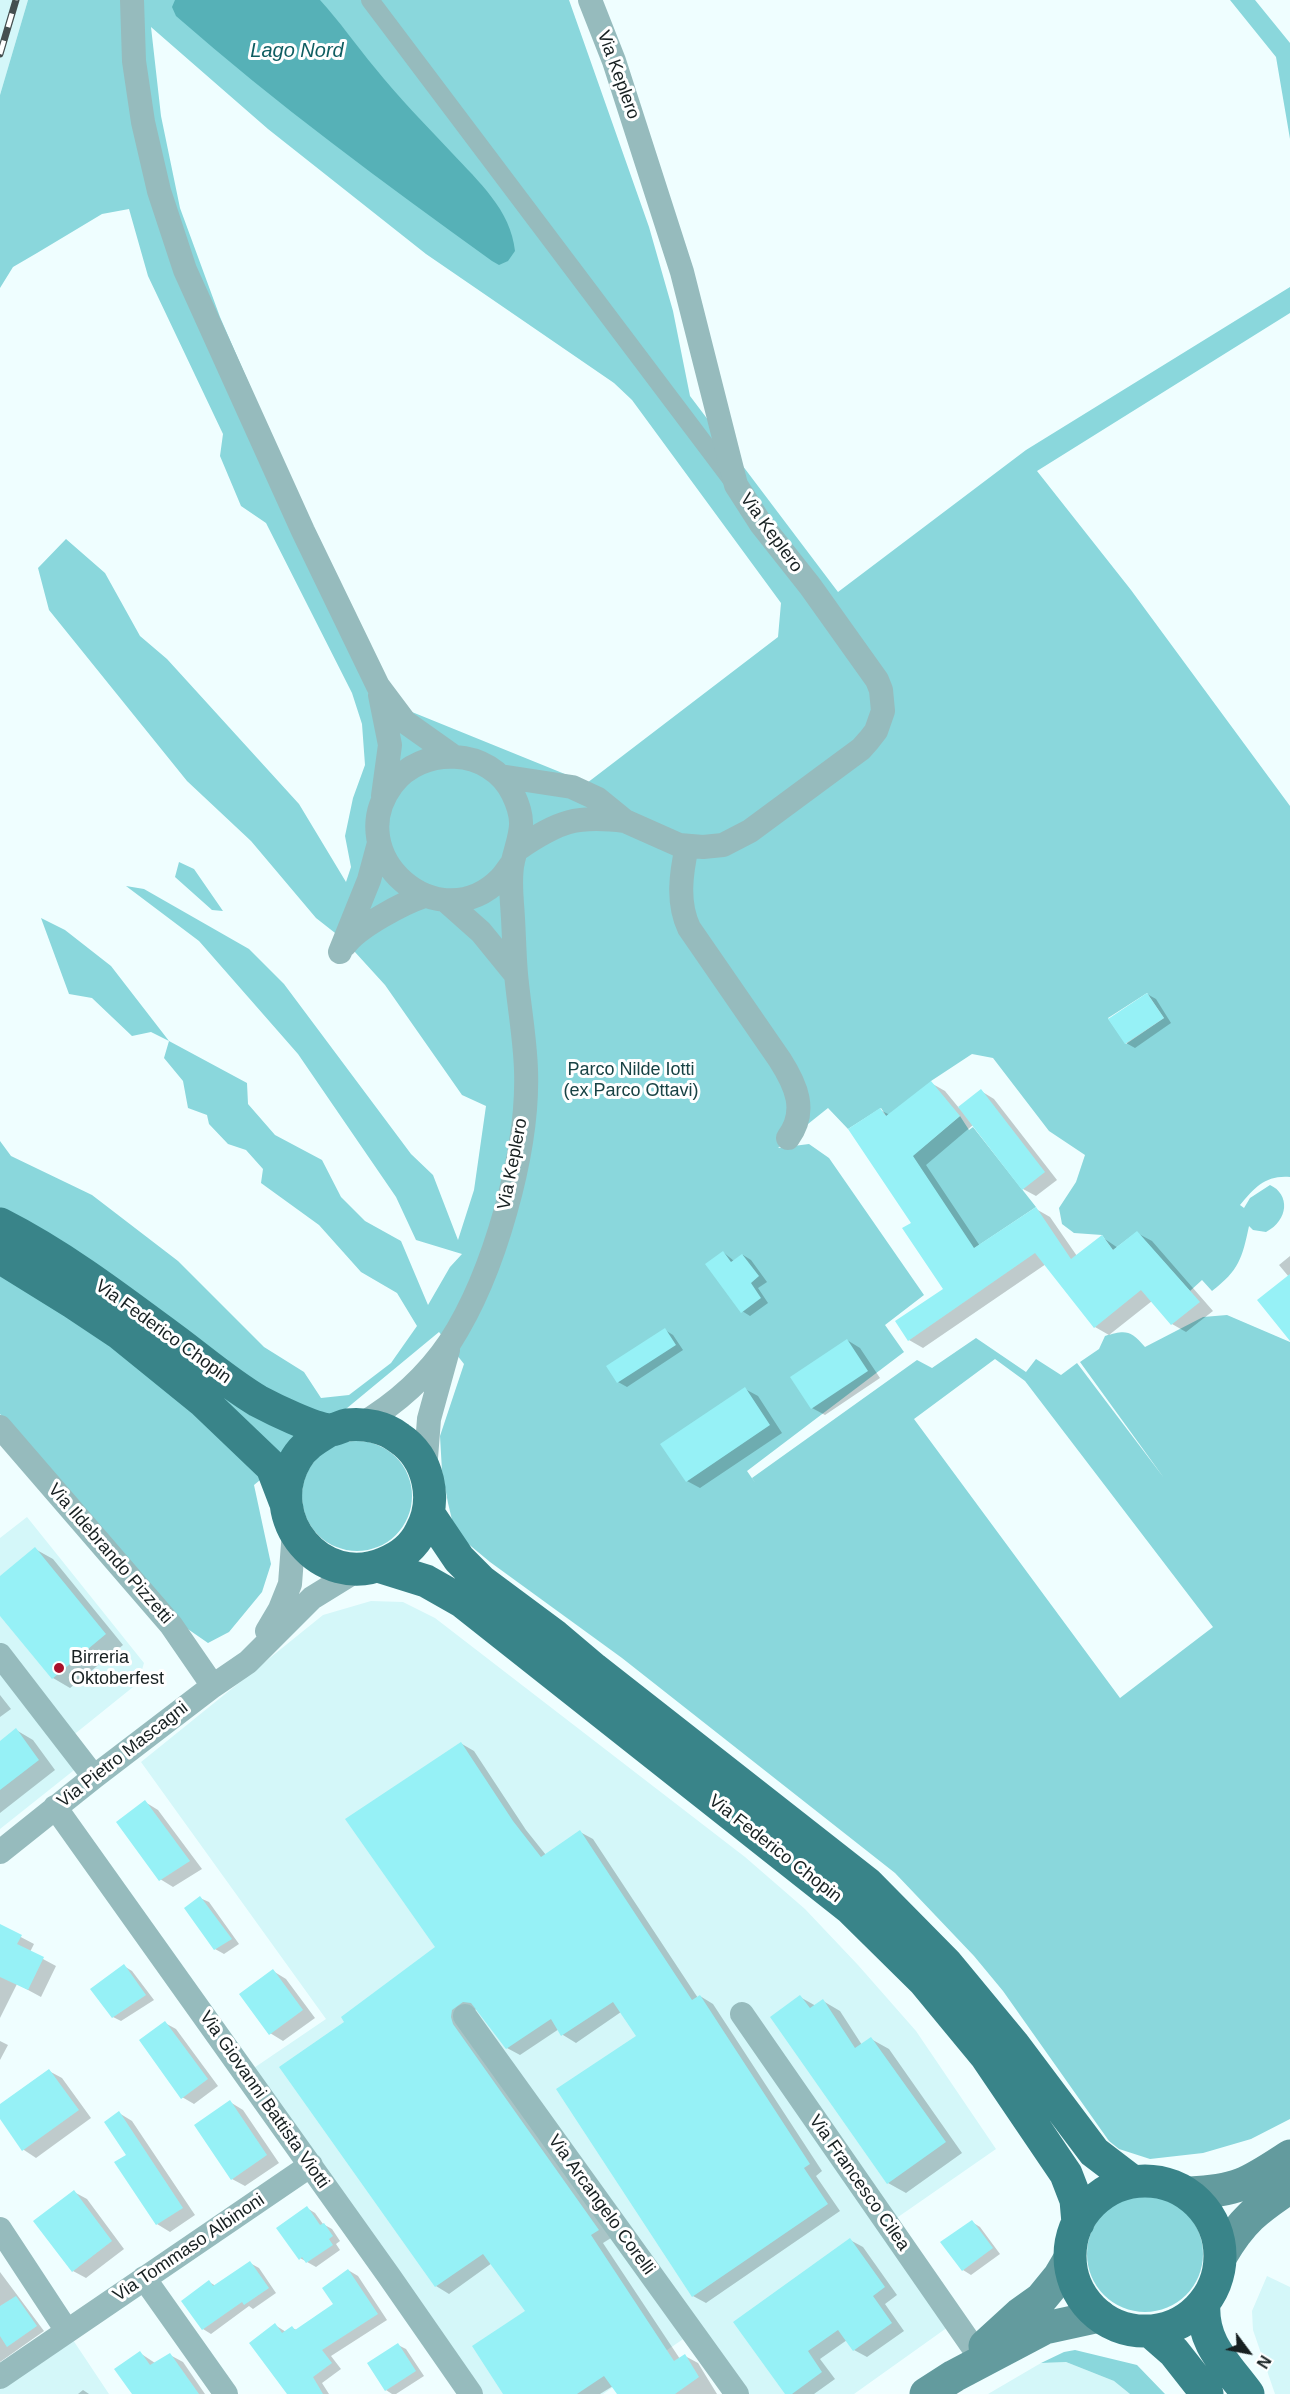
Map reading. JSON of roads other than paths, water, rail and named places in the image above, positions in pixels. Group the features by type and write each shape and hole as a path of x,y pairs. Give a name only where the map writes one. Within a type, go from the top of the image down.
{"main road":[{"name":"Via Federico Chopin","path":"8,1239 29,1275 119,1333 204,1402 272,1467 290,1516 305,1547 321,1560 339,1567 368,1568 426,1581 463,1602 850,1908 924,1981 986,2056 1066,2174 1076,2200 1078,2223"},
{"name":"Via Federico Chopin","path":"8,1239 118,1298 249,1395 298,1420 345,1427 381,1428 400,1438 415,1453 425,1471 430,1492 428,1514 421,1531 410,1547 395,1559 368,1568"},
{"path":"290,1516 288,1479 296,1458 311,1442 345,1427"},
{"name":"Via Federico Chopin","path":"428,1514 459,1559 481,1581 555,1636 868,1884 946,1963 1013,2044 1094,2152 1132,2181"},
{"path":"1190,2193 1236,2188 1290,2156"},
{"path":"1132,2181 1172,2184 1190,2193 1207,2210 1218,2231 1221,2256 1217,2281 1204,2303 1190,2317 1172,2326 1150,2331 1116,2326 1100,2316 1084,2301 1074,2282 1069,2260 1070,2241 1078,2223 1091,2206 1107,2192 1132,2181"},
{"path":"1221,2256 1235,2232 1246,2219 1290,2187"},
{"path":"954,2376 1020,2314 1041,2299 1069,2260"},
{"path":"1204,2303 1204,2324 1210,2343 1248,2394"},
{"path":"926,2394 954,2376 1045,2328 1100,2316"},
{"path":"1150,2331 1173,2352 1207,2394"}],"street":[{"path":"132,0 134,61 143,122 159,192 185,270 303,531 378,686 405,722 453,756"},
{"path":"369,0 736,485"},
{"name":"Via Keplero","path":"590,0 614,61 682,272 736,485 761,524 810,586 877,680 882,690 883,711 876,731 861,749 750,831 723,844 703,847 687,846 656,836 625,821"},
{"path":"378,686 390,745 377,829 379,843 390,869 406,885 434,898 482,932 516,975"},
{"path":"379,843 369,880 340,952 351,936 361,928 411,900 465,898 484,891 501,879 516,855 522,830 519,810 512,791 500,776 478,762 453,756 436,757 404,772 392,785 383,801"},
{"path":"500,776 572,787 598,799 625,821"},
{"path":"516,855 566,822 594,817 625,821"},
{"path":"687,846 681,878 681,904 684,917 689,928 792,1081 800,1112 788,1138"},
{"name":"Via Keplero","path":"450,1342 472,1300 490,1257 502,1221 520,1137 526,1071 516,975 512,900 516,855"},
{"path":"345,1427 399,1399 450,1342"},
{"path":"425,1471 429,1419 450,1342"},
{"name":"Via Ildebrando Pizzetti","path":"0,1427 171,1625 213,1686"},
{"name":"Via Pietro Mascagni","path":"248,1662 280,1609 290,1584 290,1516"},
{"name":"Via Pietro Mascagni","path":"0,1852 94,1777 248,1662 312,1598 368,1568"},
{"path":"0,1655 94,1777"},
{"name":"Via Giovanni Battista Viotti","path":"55,1807 471,2394"},
{"name":"Via Francesco Cilea","path":"742,2014 977,2353"},
{"name":"Via Arcangelo Corelli","path":"465,2016 737,2394"},
{"name":"Via Tommaso Albinoni","path":"0,2377 311,2166"},
{"path":"0,2229 67,2331"},
{"path":"144,2278 226,2394"}],"water":[{"name":"Lago Nord","path":"175,0 320,0 393,90 492,197 507,222 512,236 515,251 508,261 499,265 492,261 291,112 176,16 172,7"}],"railway":[{"path":"0,54 16,0"}],"place":[{"name":"Birreria Oktoberfest","path":"59,1668"}],"park label":[{"name":"Parco Nilde Iotti (ex Parco Ottavi)","path":"631,1080"}]}
